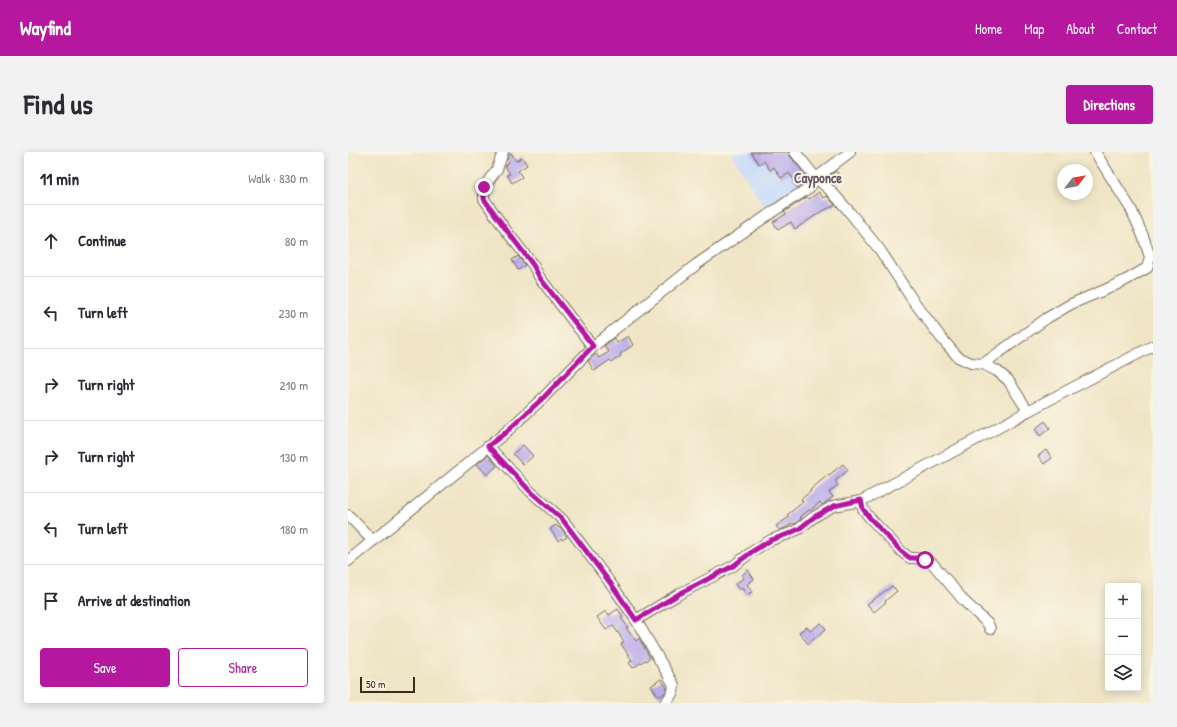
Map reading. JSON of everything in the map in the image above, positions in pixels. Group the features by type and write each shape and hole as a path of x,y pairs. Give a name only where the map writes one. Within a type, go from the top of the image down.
{"street":[{"path":"503,152 497,169 484,187 484,199 533,265 540,278 593,346"},
{"path":"795,152 816,178 831,191 847,209 880,250 912,298 942,339 958,357 971,363 983,364 997,371 1008,380 1028,411"},
{"path":"348,561 505,433 544,397 593,346 697,264 809,188 816,178 850,152"},
{"path":"983,364 1047,318 1071,304 1150,270 1150,257 1143,236 1131,209 1095,152"},
{"path":"636,620 679,594 733,566 771,540 799,529 814,517 834,506 861,500 1153,346"},
{"path":"488,446 530,491 562,519 636,620 674,685 674,690 669,699 664,703"},
{"path":"861,500 863,509 869,517 902,552 910,558 925,560 933,564 964,601 988,624 990,629"},
{"path":"348,515 373,541"}],"shaded area":[{"path":"730,152 792,152 812,179 798,189 786,194 767,211"}],"building":[{"path":"751,152 789,152 790,156 807,180 799,186 789,173 781,178 774,167 770,170 764,161 759,164"},
{"path":"511,153 516,161 522,157 527,165 518,171 522,177 512,183 507,175 510,174 505,166 509,162 507,159"},
{"path":"836,171 842,179 833,184 828,177"},
{"path":"819,192 823,198 827,196 835,205 819,213 795,229 791,222 778,230 773,222 786,214 784,212 807,197 809,199"},
{"path":"518,256 525,265 518,270 512,260"},
{"path":"628,336 633,345 612,362 610,360 594,371 588,361 596,354 599,358 609,352 604,346 614,338 617,343"},
{"path":"1045,421 1050,428 1040,436 1035,429"},
{"path":"523,445 533,456 523,465 513,454"},
{"path":"1046,450 1052,458 1044,464 1038,456"},
{"path":"488,455 497,466 487,475 477,464"},
{"path":"843,464 848,470 835,481 838,485 829,492 833,497 822,505 820,502 800,517 802,518 796,523 779,530 776,526 789,517 787,515 803,502 801,499 829,474"},
{"path":"556,525 559,528 560,527 567,537 562,540 561,538 558,541 550,529"},
{"path":"748,570 754,579 747,584 752,592 746,595 742,588 739,590 735,584 744,578 742,575"},
{"path":"892,586 897,591 874,612 867,604"},
{"path":"618,609 623,617 621,618 628,627 626,628 636,641 639,638 650,658 633,668 629,663 632,660 621,644 624,642 613,625 606,630 597,617 606,611 609,615"},
{"path":"821,623 826,629 808,644 799,632 807,627 810,631"},
{"path":"661,679 667,688 666,692 659,697 651,686"}],"district":[{"name":"Cayponce","path":"818,178"}],"route":[{"path":"484,187 484,199 533,265 540,278 593,346 544,397 505,433 488,446 530,491 562,519 636,620 679,594 733,566 771,540 799,529 814,517 834,506 849,502 861,500 863,509 869,517 902,552 910,558 925,560"}]}
